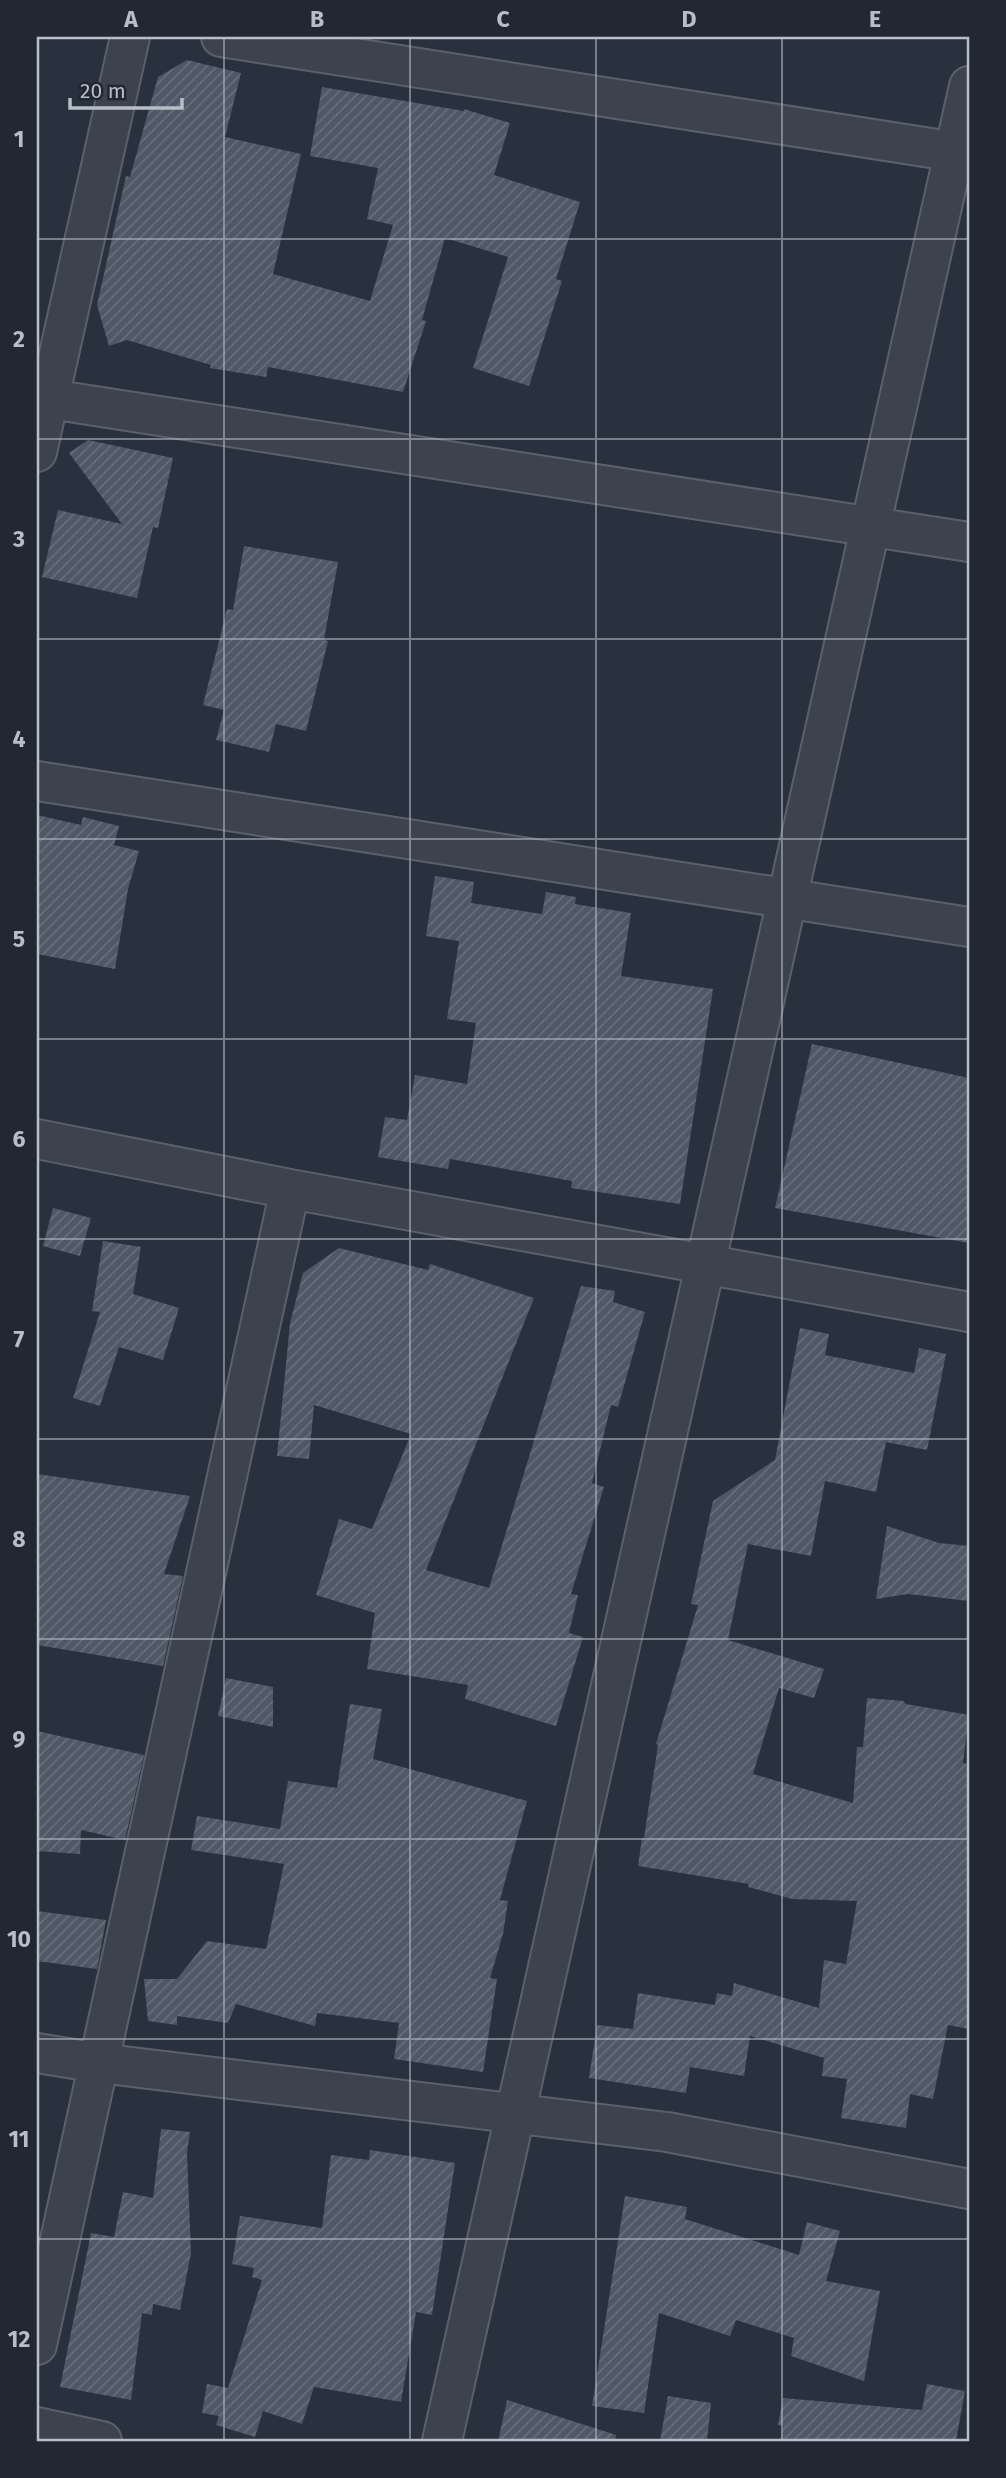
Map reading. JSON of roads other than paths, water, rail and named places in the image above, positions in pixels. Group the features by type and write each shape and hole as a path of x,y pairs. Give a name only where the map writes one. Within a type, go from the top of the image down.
{"street":[{"path":"37,452 43,398 130,37"},
{"path":"221,37 962,153"},
{"path":"442,2441 872,526 962,153 969,86"},
{"path":"43,398 969,541"},
{"path":"37,781 969,927"},
{"path":"37,1139 290,1189 969,1312"},
{"path":"37,2345 290,1189"},
{"path":"37,2053 99,2063 667,2132 969,2189"},
{"path":"37,2427 102,2441"}]}
